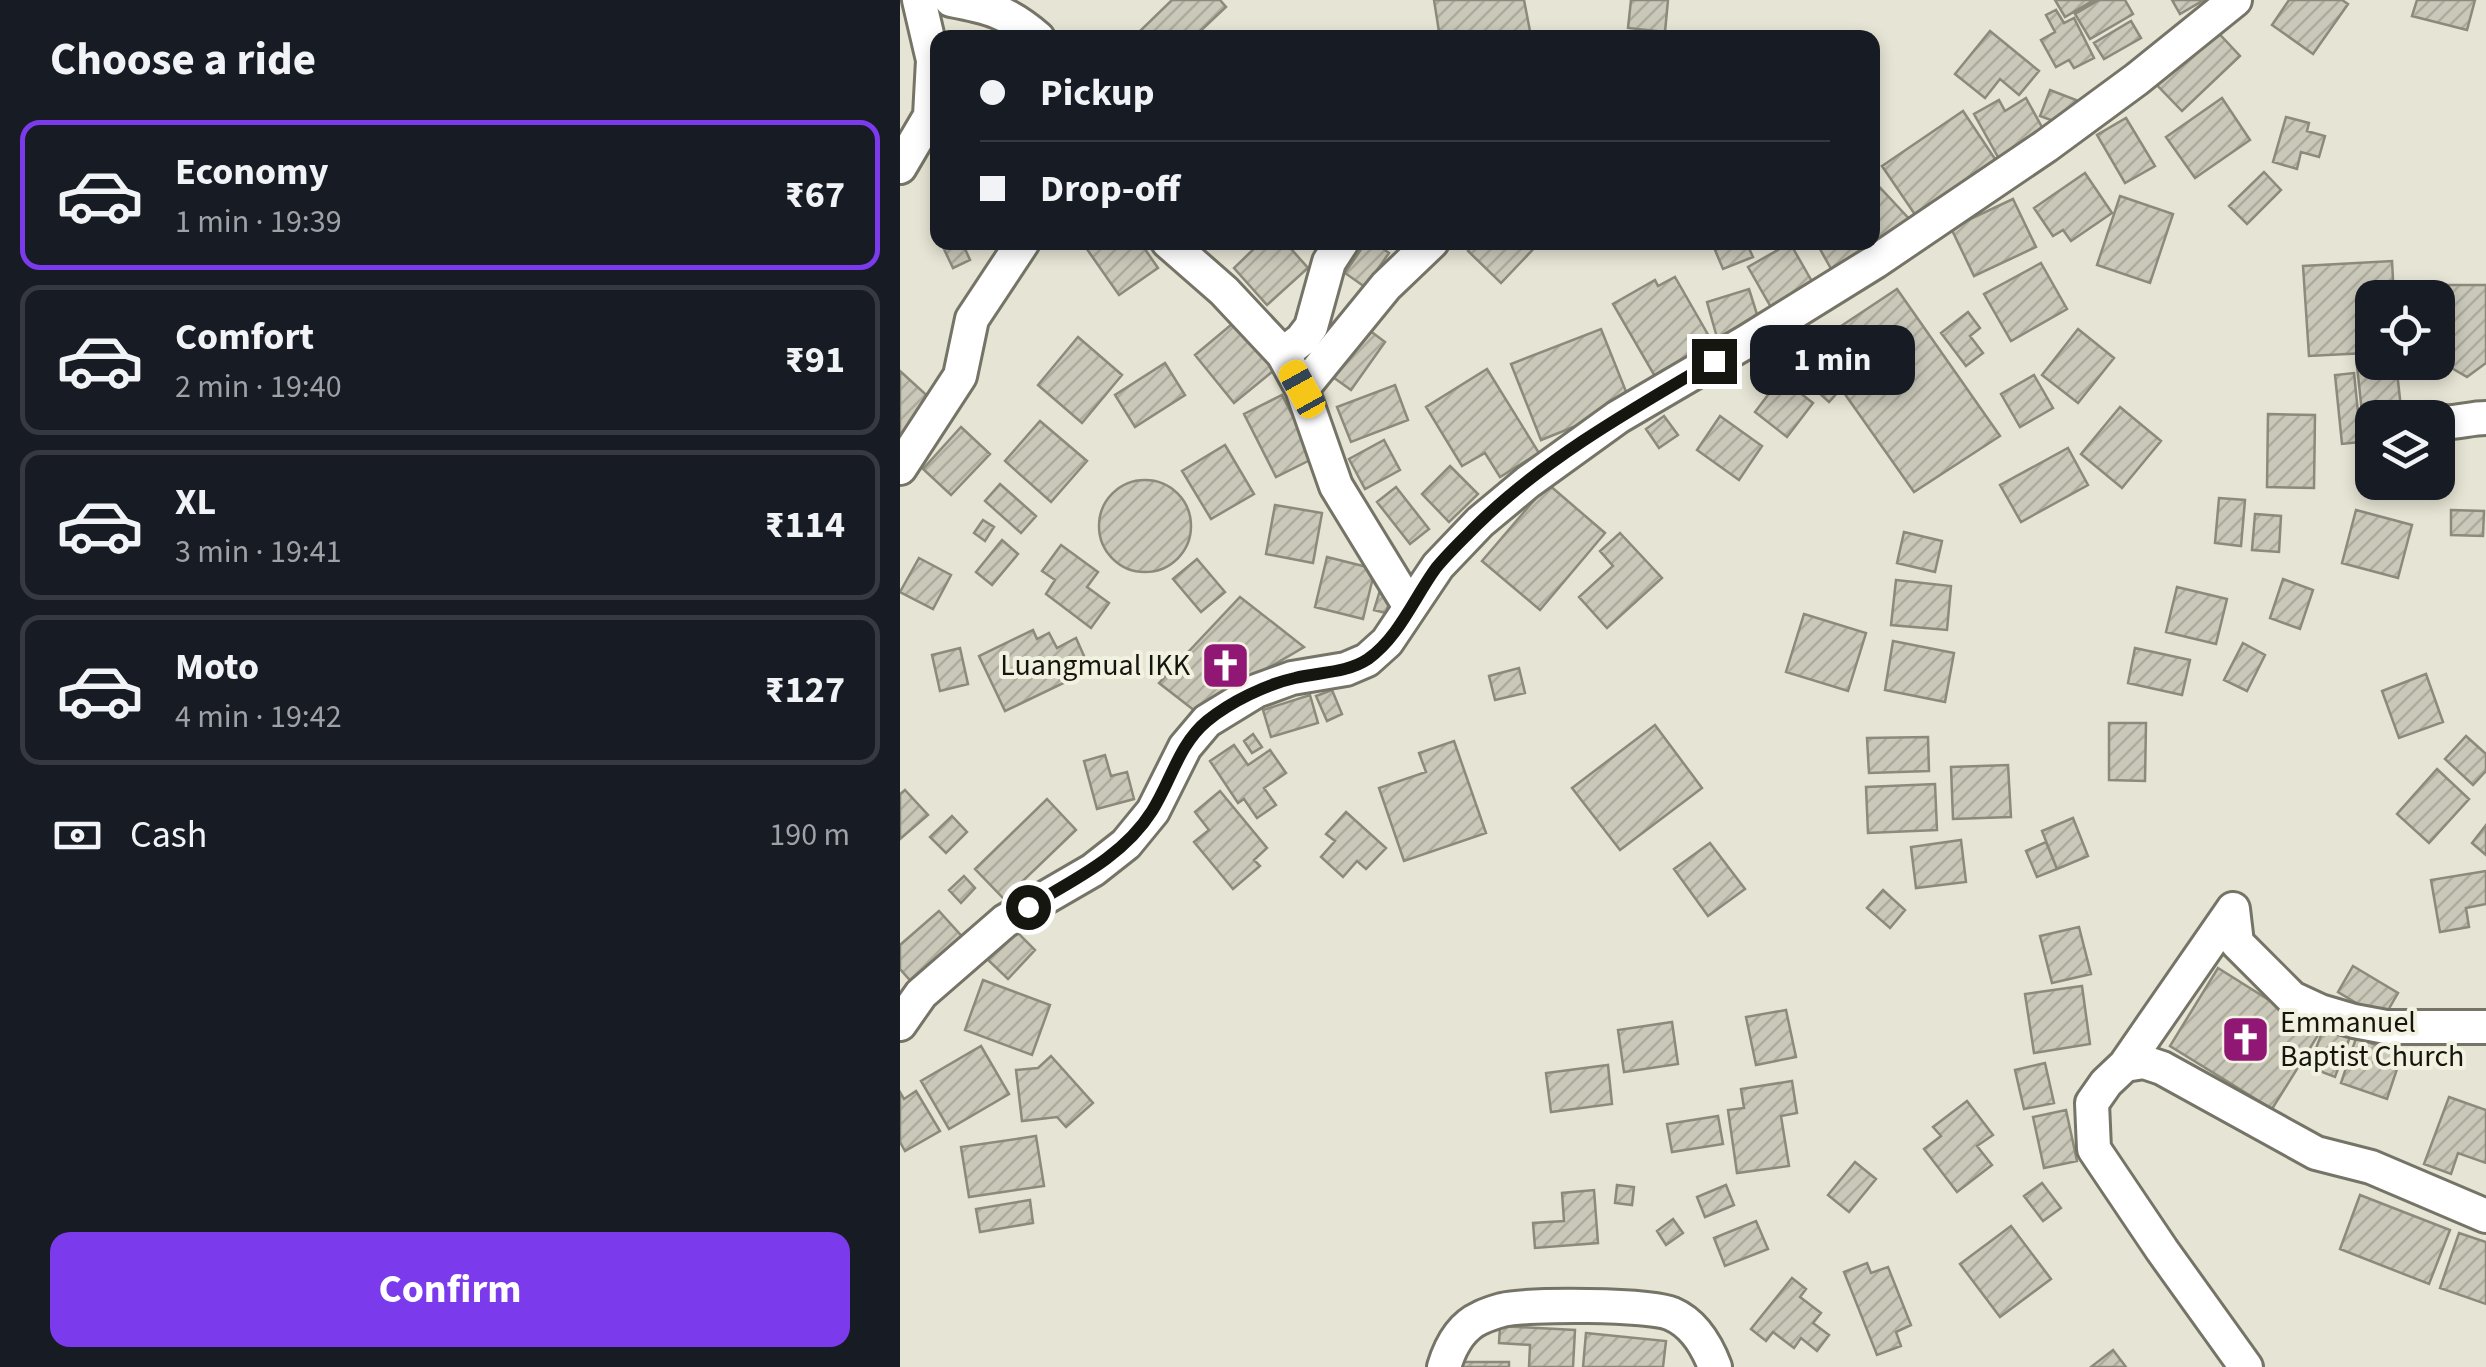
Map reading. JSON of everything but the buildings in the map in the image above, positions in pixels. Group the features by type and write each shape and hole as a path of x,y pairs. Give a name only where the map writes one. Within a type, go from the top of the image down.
{"street":[{"path":"919,0 930,47"},
{"path":"951,0 986,6 1030,30"},
{"path":"1036,0 1040,30"},
{"path":"900,1024 921,994 1005,921 1093,870 1126,844 1152,810 1185,747 1207,721 1256,691 1292,678 1346,670 1367,660 1387,642 1438,566 1480,522 1528,482 1618,417 1875,262 2046,146 2235,0"},
{"path":"900,167 930,116"},
{"path":"900,468 960,376 972,319 1018,250"},
{"path":"1177,250 1224,291 1282,354 1302,389 1336,486 1410,608"},
{"path":"1282,354 1301,340 1310,327 1328,262 1336,250"},
{"path":"1302,389 1386,286 1424,250"},
{"path":"2455,424 2486,418"},
{"path":"2246,1367 2094,1149 2092,1103 2106,1083 2125,1065 2233,909 2237,943 2292,998 2337,1016 2386,1027 2486,1026"},
{"path":"2125,1065 2144,1062 2162,1068 2316,1153 2371,1167 2486,1216"},
{"path":"1444,1367 1458,1335 1476,1320 1503,1310 1581,1306 1671,1313 1692,1328 1708,1347 1715,1367"}],"place":[{"name":"Luangmual IKK","path":"1225,665"},
{"name":"Emmanuel Baptist Church","path":"2245,1039"}],"route":[{"path":"1028,907 1093,870 1126,844 1152,810 1185,747 1207,721 1256,691 1292,678 1346,670 1367,660 1387,642 1438,566 1480,522 1618,417 1714,361"}]}
